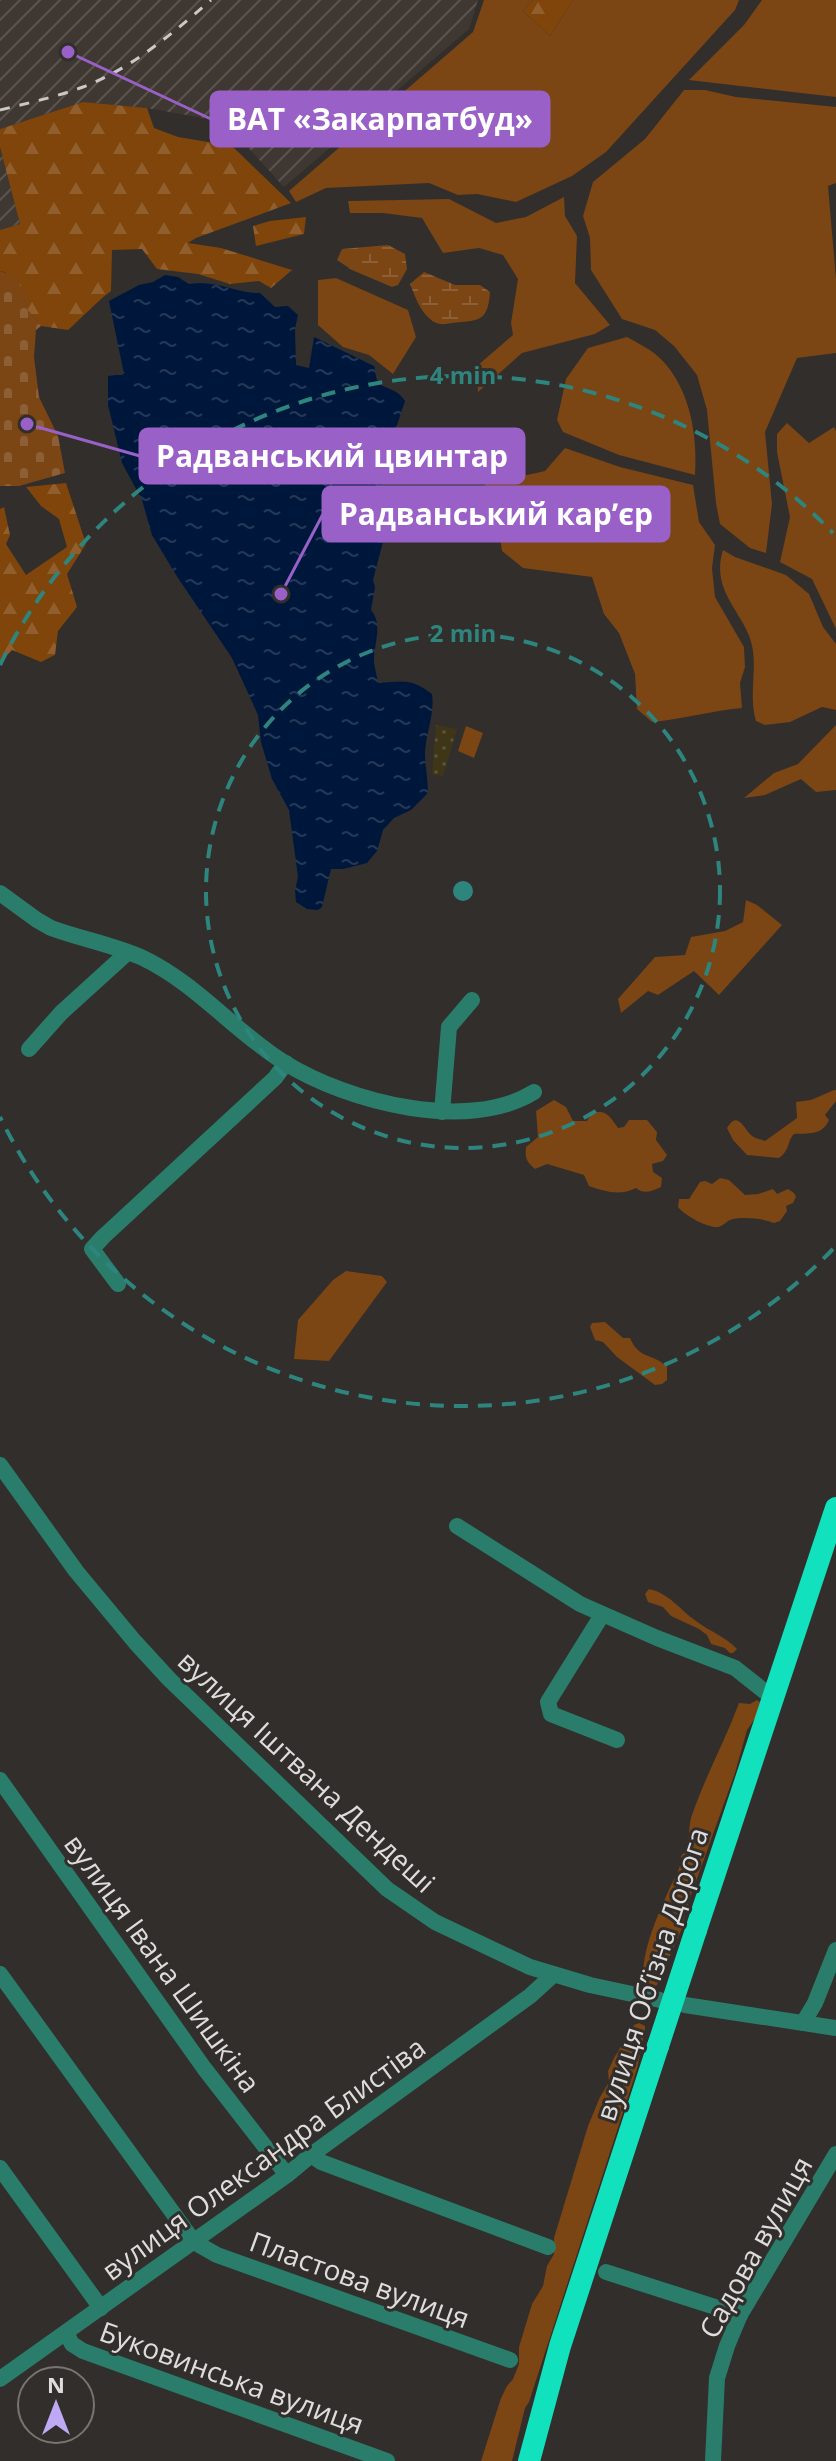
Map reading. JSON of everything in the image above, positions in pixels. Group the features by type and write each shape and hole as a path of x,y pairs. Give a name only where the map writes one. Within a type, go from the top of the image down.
{"highway":[{"name":"вулиця Обʼїзна Дорога","path":"529,2461 560,2346 836,1508"}],"street":[{"path":"0,893 51,928 143,958 188,986 286,1063 371,1100 442,1112 492,1108 522,1100 534,1092"},
{"path":"29,1049 61,1013 127,953"},
{"path":"442,1112 449,1027 472,1000"},
{"path":"118,1284 92,1249 275,1078 286,1063"},
{"name":"вулиця Іштвана Дендеші","path":"0,1465 76,1571 169,1679 372,1875 409,1906 435,1922 553,1975 660,2000"},
{"path":"457,1526 527,1573 602,1615 735,1668 775,1697"},
{"path":"602,1615 548,1702 548,1708 551,1714 617,1740"},
{"name":"вулиця Івана Шишкіна","path":"3,1791 204,2068 287,2175"},
{"path":"803,2023 815,2003 836,1950"},
{"path":"0,1974 194,2242"},
{"name":"вулиця Олександра Блистіва","path":"0,2379 287,2175 530,1996 553,1975"},
{"path":"685,2005 836,2028"},
{"name":"Садова вулиця","path":"713,2461 719,2369 740,2315 836,2154"},
{"path":"311,2155 321,2162 548,2247"},
{"path":"0,2168 101,2308"},
{"name":"Пластова вулиця","path":"194,2242 217,2255 510,2360"},
{"path":"606,2272 740,2315"},
{"name":"Буковинська вулиця","path":"66,2333 72,2344 83,2351 387,2461"}],"shaded area":[{"path":"0,0 478,0 469,29 284,187 225,122 147,108 83,102 0,129"},
{"path":"0,147 20,224 0,230"}],"green space":[{"path":"484,0 533,0 523,11 550,36 573,0 739,0 735,10 606,152 572,176 516,202 477,194 458,195 429,183 326,188 296,202 289,191 473,32"},
{"path":"533,0 573,0 550,36 523,11"},
{"path":"762,0 836,0 836,97 689,80 744,25"},
{"path":"684,90 836,107 836,183 828,186 836,279 836,353 797,358 765,432 772,504 766,553 750,548 720,524 707,410 697,375 674,346 655,330 622,319 591,270 590,238 583,216 593,182 645,139"},
{"path":"83,102 147,108 154,128 178,137 232,146 291,203 188,243 221,248 292,270 271,288 259,281 230,284 198,274 157,269 142,249 112,250 111,291 68,330 41,326 27,310 28,298 5,272 0,271 0,230 20,224 0,147 0,129"},
{"path":"564,197 565,216 577,236 575,283 610,325 595,334 522,353 478,392 477,366 513,335 511,323 518,279 503,255 479,248 443,253 422,218 350,213 348,201 449,199 496,223 526,217"},
{"path":"306,217 304,234 256,246 253,226"},
{"path":"388,245 405,254 407,269 398,285 392,287 337,260 342,249"},
{"path":"0,271 16,276 28,298 28,310 41,326 36,330 34,357 39,397 58,436 65,473 19,486 0,486"},
{"path":"424,272 455,285 480,285 490,292 484,315 475,320 446,324 432,320 420,306 410,284"},
{"path":"336,278 408,310 416,337 393,374 369,355 343,347 318,325 318,280"},
{"path":"627,337 651,351 676,378 693,425 695,475 619,455 563,432 557,420 566,379 588,348"},
{"path":"787,423 809,443 834,427 836,431 836,629 812,579 780,562 790,517 777,452 777,434"},
{"path":"565,448 620,467 693,485 699,522 715,545 712,568 715,597 744,647 745,667 740,683 742,708 652,722 637,709 635,674 619,633 604,614 592,577 523,568 502,551 497,518 480,504 488,472 527,475 545,471"},
{"path":"66,483 86,544 67,574 77,607 58,631 55,655 41,662 12,650 0,662 0,509 4,507 10,535 6,544 26,575 67,547 59,519 41,506 26,487"},
{"path":"723,550 786,575 809,594 823,627 836,644 836,710 822,707 790,722 765,725 756,721 753,651 745,626 721,579"},
{"path":"836,725 836,790 816,792 801,779 765,795 744,798 774,773 798,764"},
{"path":"466,726 483,733 474,758 458,751"},
{"path":"746,900 782,925 719,995 694,971 658,995 648,991 621,1013 618,999 655,957 685,955 691,937 725,931 743,922"},
{"path":"834,1090 836,1101 825,1115 829,1120 823,1129 814,1133 794,1134 779,1158 747,1155 727,1128 734,1121 740,1122 752,1136 765,1141 797,1118 796,1102 811,1100"},
{"path":"554,1100 566,1107 573,1121 587,1121 591,1114 600,1112 607,1115 618,1128 624,1127 629,1120 647,1120 657,1132 656,1140 667,1155 663,1161 652,1164 653,1172 662,1178 661,1187 648,1192 636,1188 613,1192 589,1186 584,1175 547,1164 535,1169 527,1159 526,1147 538,1137 536,1111"},
{"path":"720,1178 729,1180 745,1195 773,1189 777,1194 788,1189 796,1197 793,1203 786,1206 787,1211 780,1221 774,1223 740,1218 713,1227 685,1214 678,1207 679,1199 689,1199 700,1182 712,1184"},
{"path":"346,1271 382,1276 387,1282 329,1361 294,1359 298,1320 333,1280"},
{"path":"605,1322 623,1338 630,1338 642,1353 667,1367 667,1380 655,1385 617,1357 603,1342 595,1340 590,1327 592,1323"},
{"path":"649,1589 668,1598 737,1649 730,1653 711,1644 707,1635 699,1629 671,1616 663,1607 648,1602 645,1594"},
{"path":"757,1700 760,1702 756,1717 747,1730 735,1773 685,1912 683,1926 657,1985 644,1984 644,1962 650,1937 679,1870 681,1856 687,1848 697,1801 739,1703 750,1704"},
{"path":"639,2023 645,2026 645,2030 637,2069 525,2408 512,2461 481,2461 501,2398 519,2364 519,2347 532,2304 543,2286 547,2266 554,2254 554,2238 588,2126 609,2082 608,2071 614,2058 634,2025"}],"sand":[{"path":"436,725 457,729 443,776 432,774"}],"water":[{"path":"165,275 178,277 189,284 207,283 260,293 275,307 288,306 298,315 295,329 296,365 309,368 314,337 374,366 379,383 405,401 397,425 383,449 380,492 385,534 373,580 375,587 371,610 377,622 374,663 378,683 412,683 432,694 425,753 428,793 383,830 377,851 367,863 331,869 322,907 318,910 307,909 296,902 298,877 289,810 272,779 261,742 258,715 232,658 152,535 142,500 122,463 108,405 108,376 124,374 109,301"}],"railway":[{"path":"0,110 63,94 101,79 151,49 211,0"}],"place":[{"name":"ВАТ «Закарпатбуд»","path":"68,52"},
{"name":"Радванський цвинтар","path":"27,424"},
{"name":"Радванський карʼєр","path":"281,594"}]}
